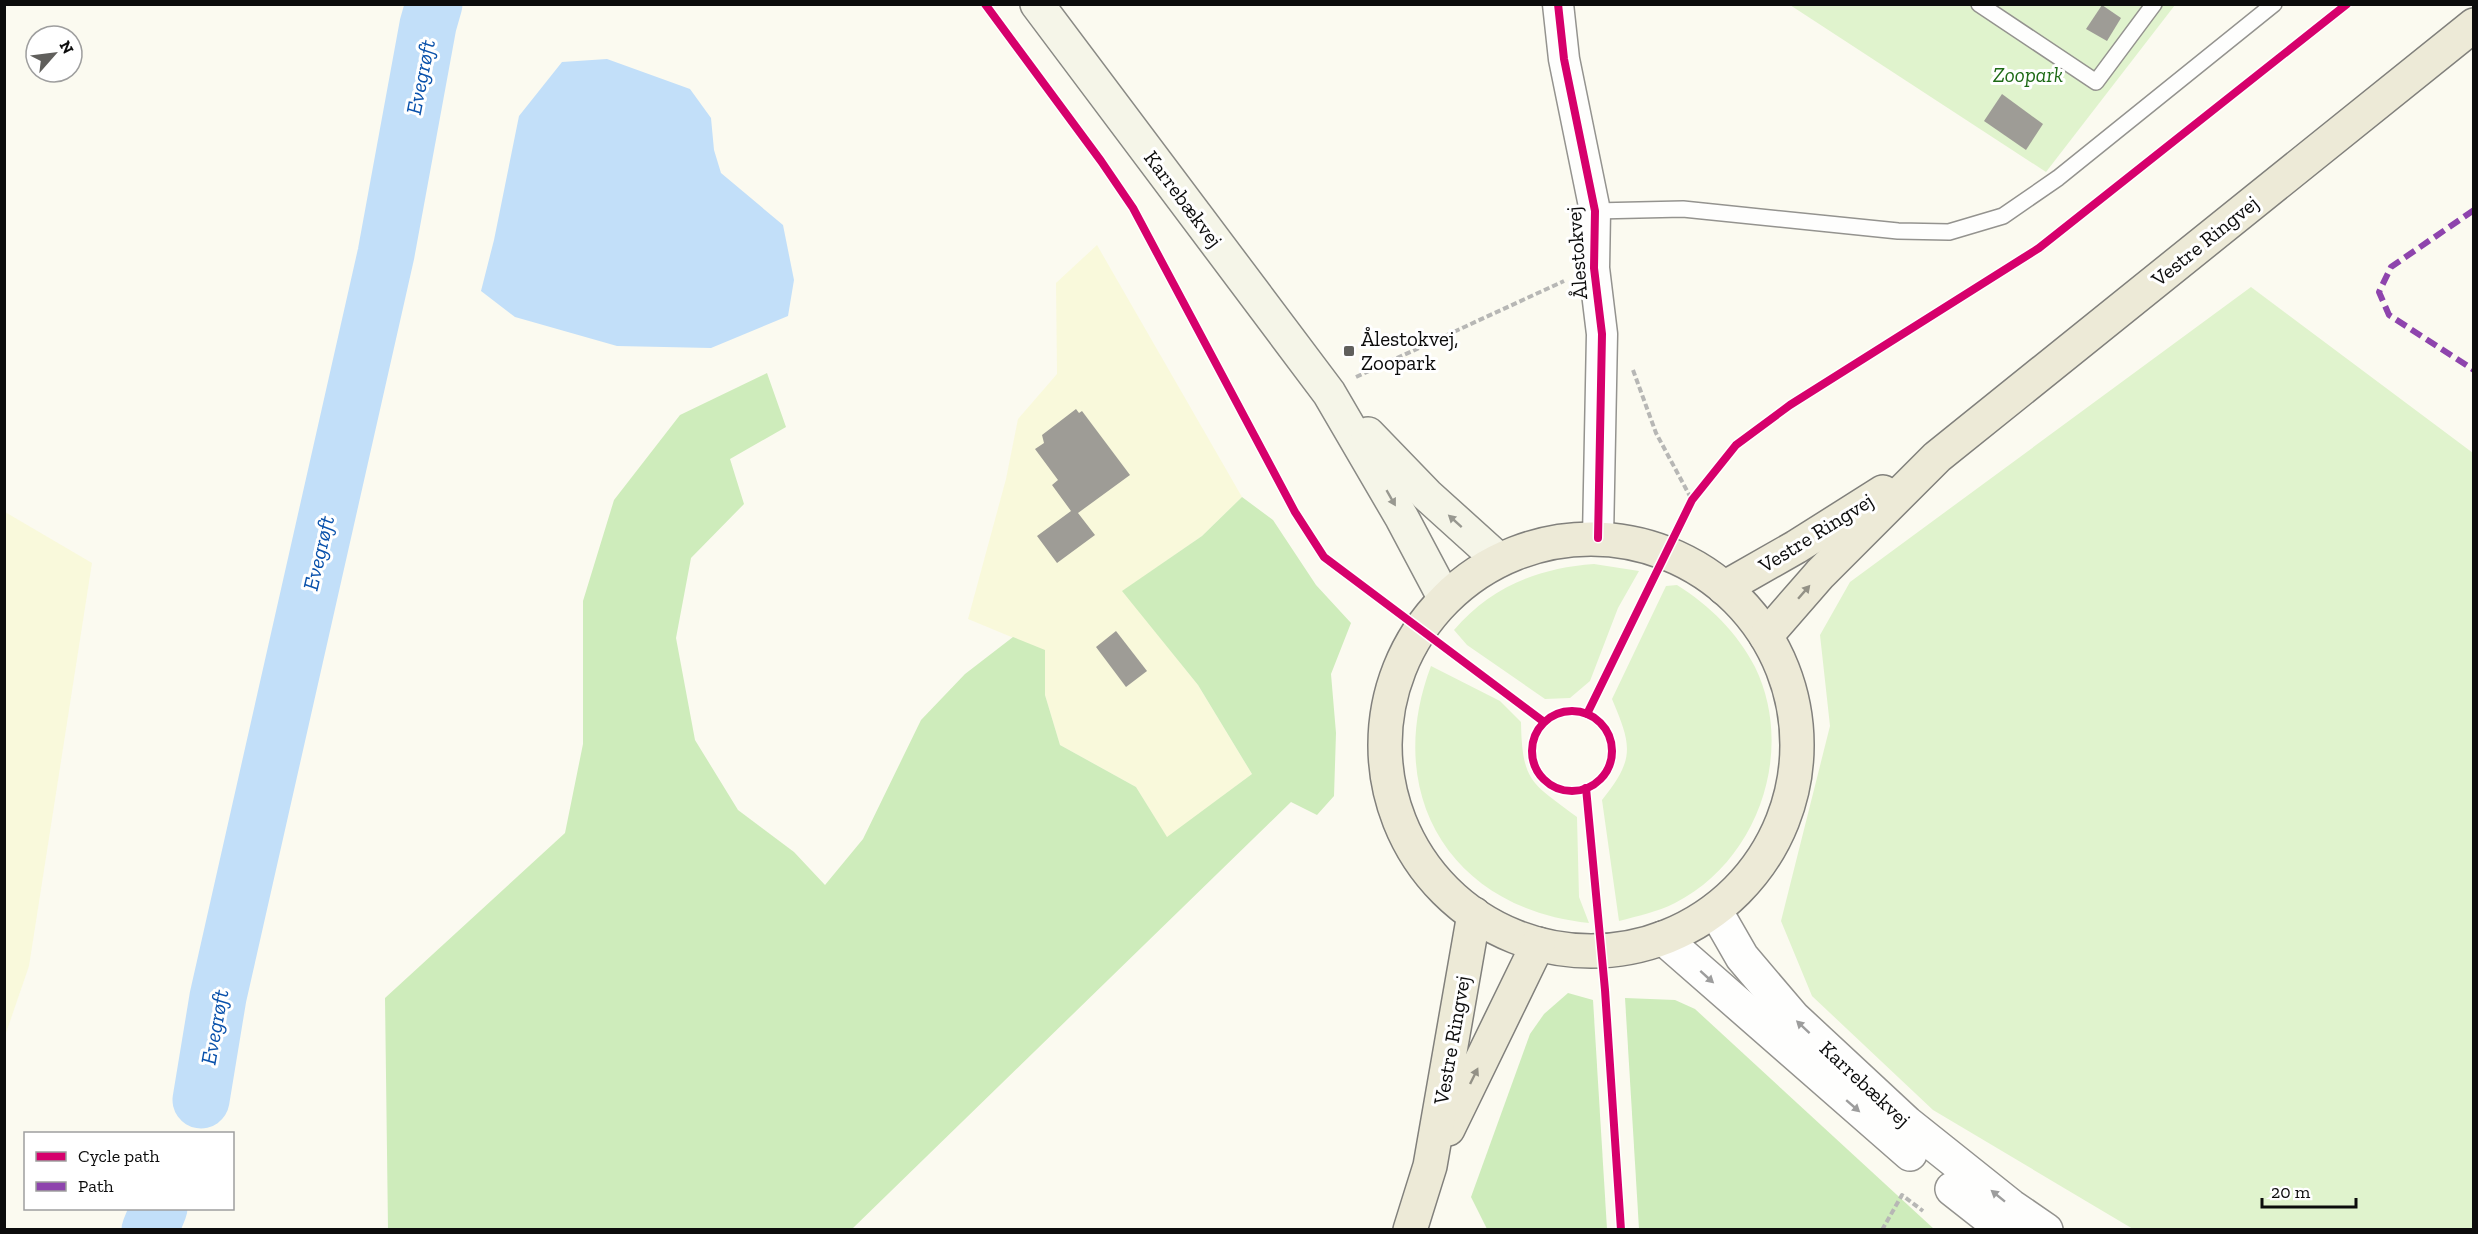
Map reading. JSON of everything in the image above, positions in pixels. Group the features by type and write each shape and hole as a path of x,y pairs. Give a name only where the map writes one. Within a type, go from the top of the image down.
{"main road":[{"name":"Karrebækvej","path":"1037,4 1329,393 1402,518 1445,599"},
{"name":"Vestre Ringvej","path":"1766,636 1820,574 1937,457 2474,25"},
{"name":"Karrebækvej","path":"1329,393 1427,495 1499,560"},
{"name":"Vestre Ringvej","path":"1724,588 1796,547 1937,457"},
{"path":"1598,538 1633,543 1665,552 1696,567 1724,588 1747,610 1766,636 1785,676 1795,718 1796,762 1788,805 1771,845 1746,880 1714,910 1663,938 1622,949 1579,951 1538,944 1504,932 1474,914 1440,885 1413,849 1395,807 1385,763 1386,718 1397,674 1416,634 1445,599 1470,577 1499,560 1542,545 1564,540 1598,538"},
{"name":"Vestre Ringvej","path":"1431,1166 1474,914"},
{"name":"Vestre Ringvej","path":"1410,1230 1431,1166 1538,944"}],"street":[{"name":"Ålestokvej","path":"1558,4 1564,60 1595,211 1594,268 1602,334 1598,538"},
{"name":"Karrebækvej","path":"1714,910 1742,957 1793,1017 1907,1123 2011,1206 2046,1230"},
{"name":"Karrebækvej","path":"1663,938 1893,1141 2004,1230"}],"lane":[{"path":"1979,4 2096,82 2154,4"},
{"path":"1595,211 1683,209 1898,231 1949,232 2003,216 2058,178 2274,4"}],"path":[{"path":"1329,393 1366,371 1594,268"},
{"path":"1602,334 1636,372 1656,433 1690,504 1699,491"},
{"path":"1882,1230 1902,1195 1923,1211"}],"green space":[{"name":"Zoopark","path":"1790,5 2175,5 2046,172"},
{"path":"1097,245 1242,497 1202,536 1123,591 1198,685 1252,774 1167,838 1136,787 1060,745 1045,695 1045,651 968,619 1006,479 1018,419 1057,374 1056,283"},
{"path":"2251,287 2473,453 2473,1229 2133,1229 1933,1110 1812,996 1781,921 1830,726 1820,635 1850,582"},
{"path":"767,373 786,427 730,459 744,504 691,558 676,638 695,740 738,810 794,852 825,885 863,839 921,720 965,674 1013,637 1045,650 1045,695 1060,745 1136,787 1167,837 1252,774 1198,685 1122,591 1202,536 1242,497 1273,520 1316,585 1351,623 1331,674 1336,733 1334,796 1317,815 1291,802 852,1229 388,1229 385,998 565,833 583,744 583,601 614,500 680,415"},
{"path":"5,512 92,563 29,966 5,1036"},
{"path":"1594,564 1639,571 1618,608 1590,681 1570,698 1545,699 1467,645 1454,630 1484,602 1517,582 1554,570"},
{"path":"1677,585 1722,621 1740,642 1755,667 1767,700 1771,733 1770,768 1762,801 1748,832 1728,860 1704,884 1675,903 1619,921 1602,800 1620,774 1627,752 1624,729 1612,699 1666,586"},
{"path":"1431,666 1500,701 1521,722 1524,758 1532,780 1577,817 1579,897 1589,923 1541,913 1499,895 1465,870 1440,838 1423,800 1416,759 1418,714"},
{"path":"1568,993 1593,1000 1607,1229 1487,1229 1471,1197 1530,1034 1544,1014"},
{"path":"1625,998 1675,1000 1695,1009 1934,1229 1639,1229"}],"water":[{"path":"607,59 690,89 711,118 714,150 721,173 783,225 794,280 788,316 711,348 617,346 515,317 481,291 494,240 519,116 562,62"}],"building":[{"path":"2102,5 2121,18 2107,41 2086,29"},
{"path":"2002,94 2043,124 2026,150 1984,121"},
{"path":"1076,409 1079,413 1082,411 1130,475 1078,513 1095,535 1057,563 1037,536 1071,511 1052,485 1058,480 1035,449 1044,443 1042,435"},
{"path":"1116,631 1147,671 1126,687 1096,647"}],"waterway":[{"name":"Evegrøft","path":"201,1100 218,997 386,254 428,25 434,4"},
{"name":"Evegrøft","path":"150,1230 158,1210"}],"marked path":[{"path":"2474,210 2391,267 2379,292 2389,315 2474,370"}],"cycle path":[{"path":"985,4 1133,208 1295,512 1324,557 1544,722"},
{"path":"1558,4 1564,59 1595,211 1594,268 1602,334 1598,538"},
{"path":"1587,714 1692,500 1736,445 1790,405 2039,248 2347,4"},
{"path":"1572,711 1587,714 1600,723 1609,736 1612,751 1609,766 1600,779 1587,788 1572,791 1557,788 1544,779 1535,766 1532,751 1535,736 1544,723 1557,714 1572,711"},
{"path":"1586,788 1605,990 1621,1230"}],"place":[{"name":"Ålestokvej, Zoopark","path":"1349,351"}]}
